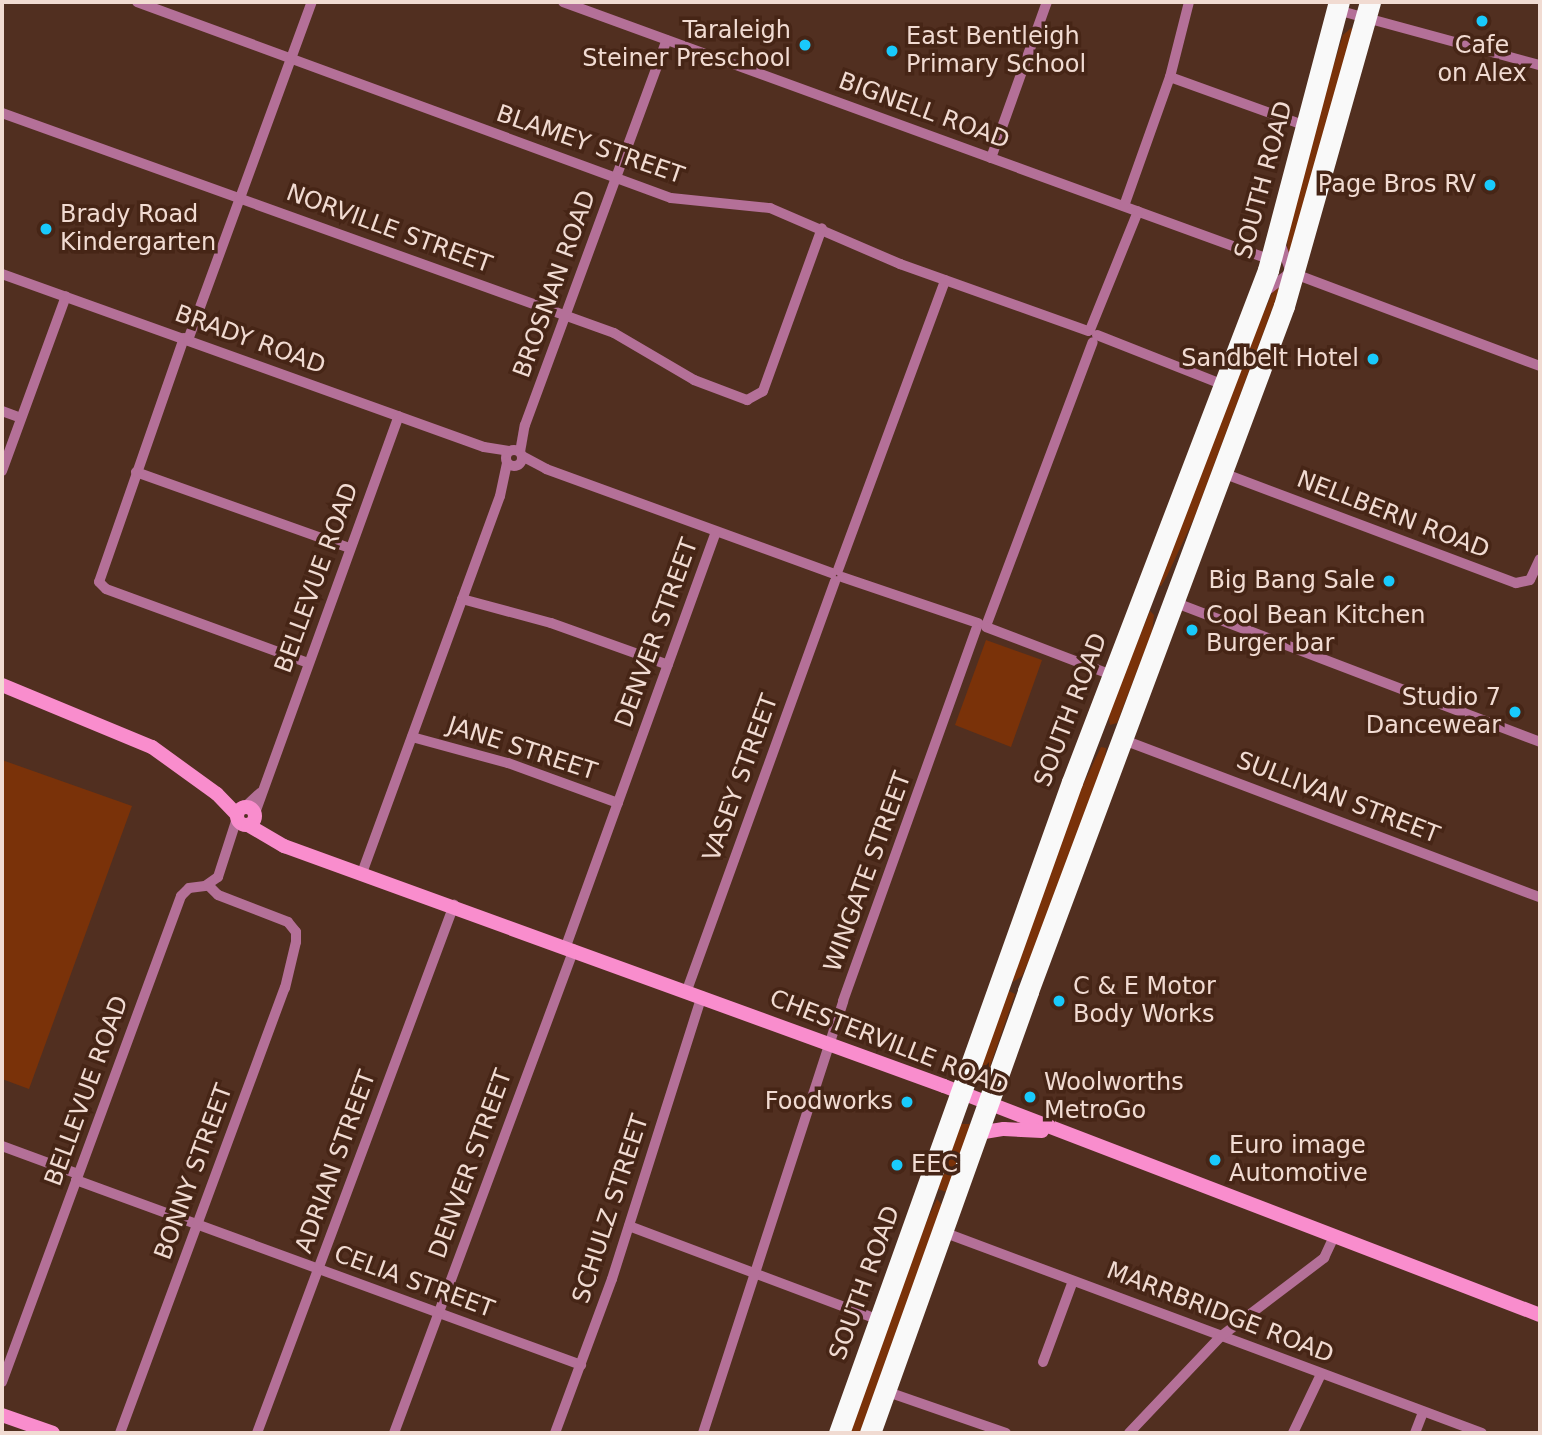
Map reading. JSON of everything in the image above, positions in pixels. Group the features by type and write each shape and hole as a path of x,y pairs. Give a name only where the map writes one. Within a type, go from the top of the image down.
{"highway":[{"name":"SOUTH ROAD","path":"839,1433 1092,728 1271,260 1338,6"},
{"path":"870,1433 1028,991 1293,273 1368,10"},
{"path":"1144,591 1171,601"},
{"path":"1092,728 1121,738"},
{"path":"1000,981 1028,991"},
{"path":"926,1188 955,1198"}],"street":[{"name":"BLAMEY STREET","path":"137,2 677,200 769,208 945,280 1224,385"},
{"path":"307,663 102,587 99,572 312,2"},
{"name":"BIGNELL ROAD","path":"564,2 1271,260"},
{"path":"991,158 1047,2"},
{"path":"1124,206 1170,77 1189,2"},
{"path":"1338,6 1368,10 1540,65"},
{"name":"BROSNAN ROAD","path":"362,873 667,40"},
{"path":"1170,77 1306,126"},
{"name":"NORVILLE STREET","path":"2,113 241,197 624,338 694,380 755,400 763,391 822,228"},
{"name":"WINGATE STREET","path":"703,1433 757,1275 830,1043 973,645 990,608 1138,211"},
{"path":"1278,234 1293,273"},
{"path":"1256,301 1278,279 1293,273 1540,366"},
{"name":"BRADY ROAD","path":"2,274 1112,675"},
{"name":"VASEY STREET","path":"687,990 945,280"},
{"path":"2,471 66,296"},
{"path":"2,411 21,418"},
{"name":"BELLEVUE ROAD","path":"2,1382 182,894 208,885 218,877 233,837 260,793 399,416"},
{"path":"136,472 350,548"},
{"name":"NELLBERN ROAD","path":"1220,472 1516,583 1530,580 1540,559"},
{"name":"DENVER STREET","path":"394,1433 570,947 618,803 716,532"},
{"path":"462,599 551,623 668,665"},
{"path":"1171,601 1540,742"},
{"name":"CHESTERVILLE ROAD","path":"2,685 152,747 297,849 830,1043 1540,1315"},
{"name":"JANE STREET","path":"412,737 508,763 618,803"},
{"name":"SULLIVAN STREET","path":"1121,738 1540,897"},
{"name":"BONNY STREET","path":"120,1433 285,988 297,937 292,925 218,895 208,885"},
{"name":"ADRIAN STREET","path":"257,1433 454,905"},
{"name":"SCHULZ STREET","path":"555,1433 629,1226 702,996"},
{"path":"978,1133 1004,1129 1058,1132"},
{"name":"CELIA STREET","path":"2,1146 197,1226 581,1365"},
{"path":"629,1226 879,1320"},
{"name":"MARRBRIDGE ROAD","path":"943,1232 1482,1433"},
{"path":"1129,1433 1220,1336 1324,1258 1334,1237"},
{"path":"1043,1362 1073,1281"},
{"path":"1293,1433 1321,1374"},
{"path":"885,1391 1006,1433"},
{"path":"1415,1433 1423,1412"},
{"path":"2,1415 53,1433"}],"shaded area":[{"path":"1353,29 1288,258 1287,234 1311,138 1343,35"},
{"path":"1283,280 1195,516 1167,576 1161,586 1156,585 1214,425 1274,289"},
{"path":"1150,611 1154,615 1152,632 1117,723 1110,725 1108,713"},
{"path":"986,640 1042,660 1011,747 955,725"},
{"path":"1101,747 1106,748 1105,759 1047,920 1022,976 1013,982 1011,971 1061,831"},
{"path":"2,760 132,806 29,1089 2,1079"},
{"path":"1005,989 1015,994 987,1075 978,1080"},
{"path":"961,1124 970,1124 949,1193 938,1189"},
{"path":"937,1199 942,1205 862,1433 846,1433 907,1263"}],"place":[{"name":"Cafe on Alex","path":"1482,21"},
{"name":"Taraleigh Steiner Preschool","path":"805,45"},
{"name":"East Bentleigh Primary School","path":"892,51"},
{"name":"Page Bros RV","path":"1490,185"},
{"name":"Brady Road Kindergarten","path":"46,229"},
{"name":"Sandbelt Hotel","path":"1373,359"},
{"name":"Big Bang Sale","path":"1389,581"},
{"name":"Cool Bean Kitchen Burger bar","path":"1192,630"},
{"name":"Studio 7 Dancewear","path":"1515,712"},
{"name":"C & E Motor Body Works","path":"1059,1001"},
{"name":"Woolworths MetroGo","path":"1030,1097"},
{"name":"Foodworks","path":"907,1102"},
{"name":"Euro image Automotive","path":"1215,1160"},
{"name":"EEC","path":"897,1165"}]}
